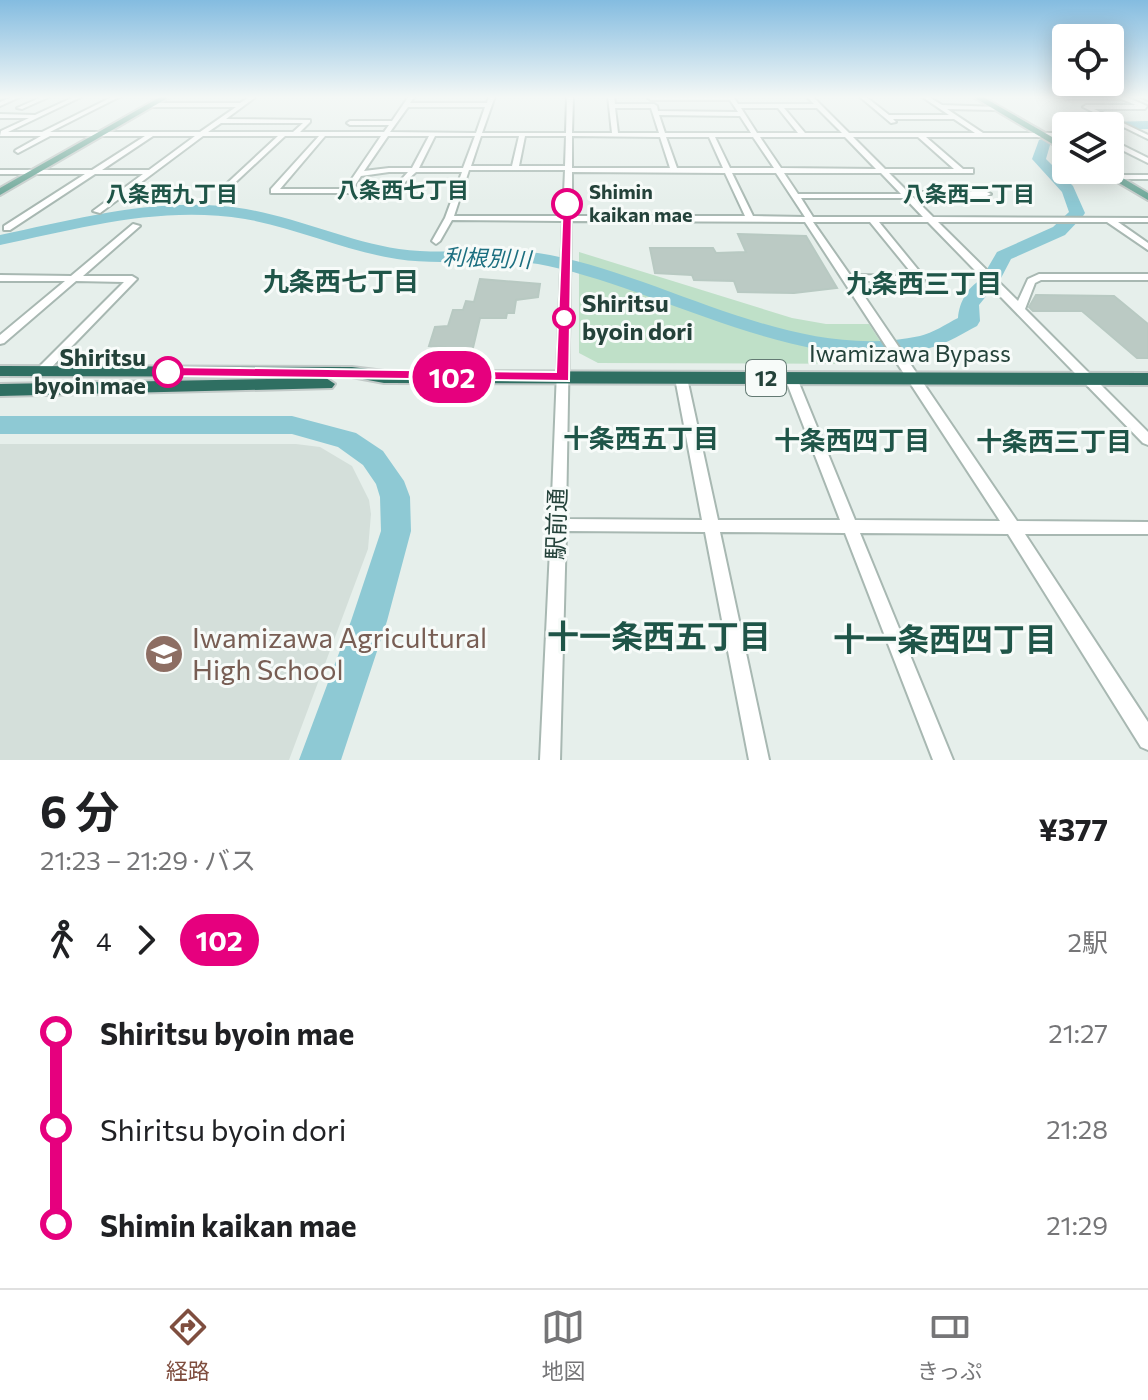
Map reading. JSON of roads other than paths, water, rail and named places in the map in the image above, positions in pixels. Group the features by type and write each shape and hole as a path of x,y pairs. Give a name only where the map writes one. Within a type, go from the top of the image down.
{"highway":[{"name":"Iwamizawa Bypass","path":"0,371 352,372 384,377 1148,379"},
{"name":"Iwamizawa Bypass","path":"0,390 346,383 384,377"}],"main road":[{"path":"0,192 106,131"},
{"path":"1037,131 1052,141"},
{"path":"1124,183 1148,197"}],"street":[{"path":"18,151 51,131"},
{"path":"97,211 206,131"},
{"path":"324,134 274,191 347,191 388,131"},
{"path":"662,131 674,170"},
{"path":"753,131 1148,740"},
{"path":"800,131 803,135"},
{"path":"844,131 1148,440"},
{"path":"904,131 908,135"},
{"path":"978,131 983,135"},
{"path":"0,134 1052,134"},
{"path":"0,142 17,134"},
{"path":"224,191 284,134"},
{"path":"404,181 414,170 433,134"},
{"path":"436,241 449,218 479,134"},
{"name":"駅前通","path":"550,760 569,134"},
{"path":"7,228 151,135"},
{"path":"515,168 522,135"},
{"path":"711,135 751,220"},
{"path":"359,174 515,168 966,171 920,135"},
{"path":"1124,137 1147,136"},
{"path":"1124,146 1148,161"},
{"path":"0,172 149,172"},
{"path":"1124,177 1148,177"},
{"path":"795,196 987,194"},
{"path":"449,218 1148,220"},
{"path":"846,278 921,279 872,219"},
{"path":"1109,220 1148,247"},
{"path":"0,341 136,226"},
{"path":"1016,304 1031,281 1039,277 1148,277"},
{"path":"1,279 132,279 41,371"},
{"path":"681,378 759,760"},
{"path":"791,378 943,760"},
{"path":"557,525 1148,528"}],"waterway":[{"name":"利根別川","path":"1052,139 1044,143 1039,159 1052,174"},
{"name":"利根別川","path":"993,276 1003,256 1059,231 1077,213 1076,204 1063,184"},
{"name":"利根別川","path":"0,240 121,215 184,209 214,210 264,218 358,246 397,254 514,256 553,261 765,330 823,343 879,348 928,342 969,321 969,304 986,284"},
{"path":"0,425 292,425 347,440 373,458 390,481 395,497 396,531 369,621 320,760"}],"place":[{"name":"Shimin kaikan mae","path":"567,204"},
{"name":"Shiritsu byoin dori","path":"564,318"},
{"name":"Shiritsu byoin mae","path":"168,372"},
{"name":"Iwamizawa Agricultural High School","path":"164,654"}],"district":[{"name":"八条西七丁目","path":"403,190"},
{"name":"八条西九丁目","path":"172,194"},
{"name":"八条西二丁目","path":"969,194"},
{"name":"九条西七丁目","path":"341,282"},
{"name":"九条西三丁目","path":"924,284"},
{"name":"十条西五丁目","path":"641,439"},
{"name":"十条西四丁目","path":"852,441"},
{"name":"十条西三丁目","path":"1054,442"},
{"name":"十一条西五丁目","path":"659,637"},
{"name":"十一条西四丁目","path":"945,640"}]}
